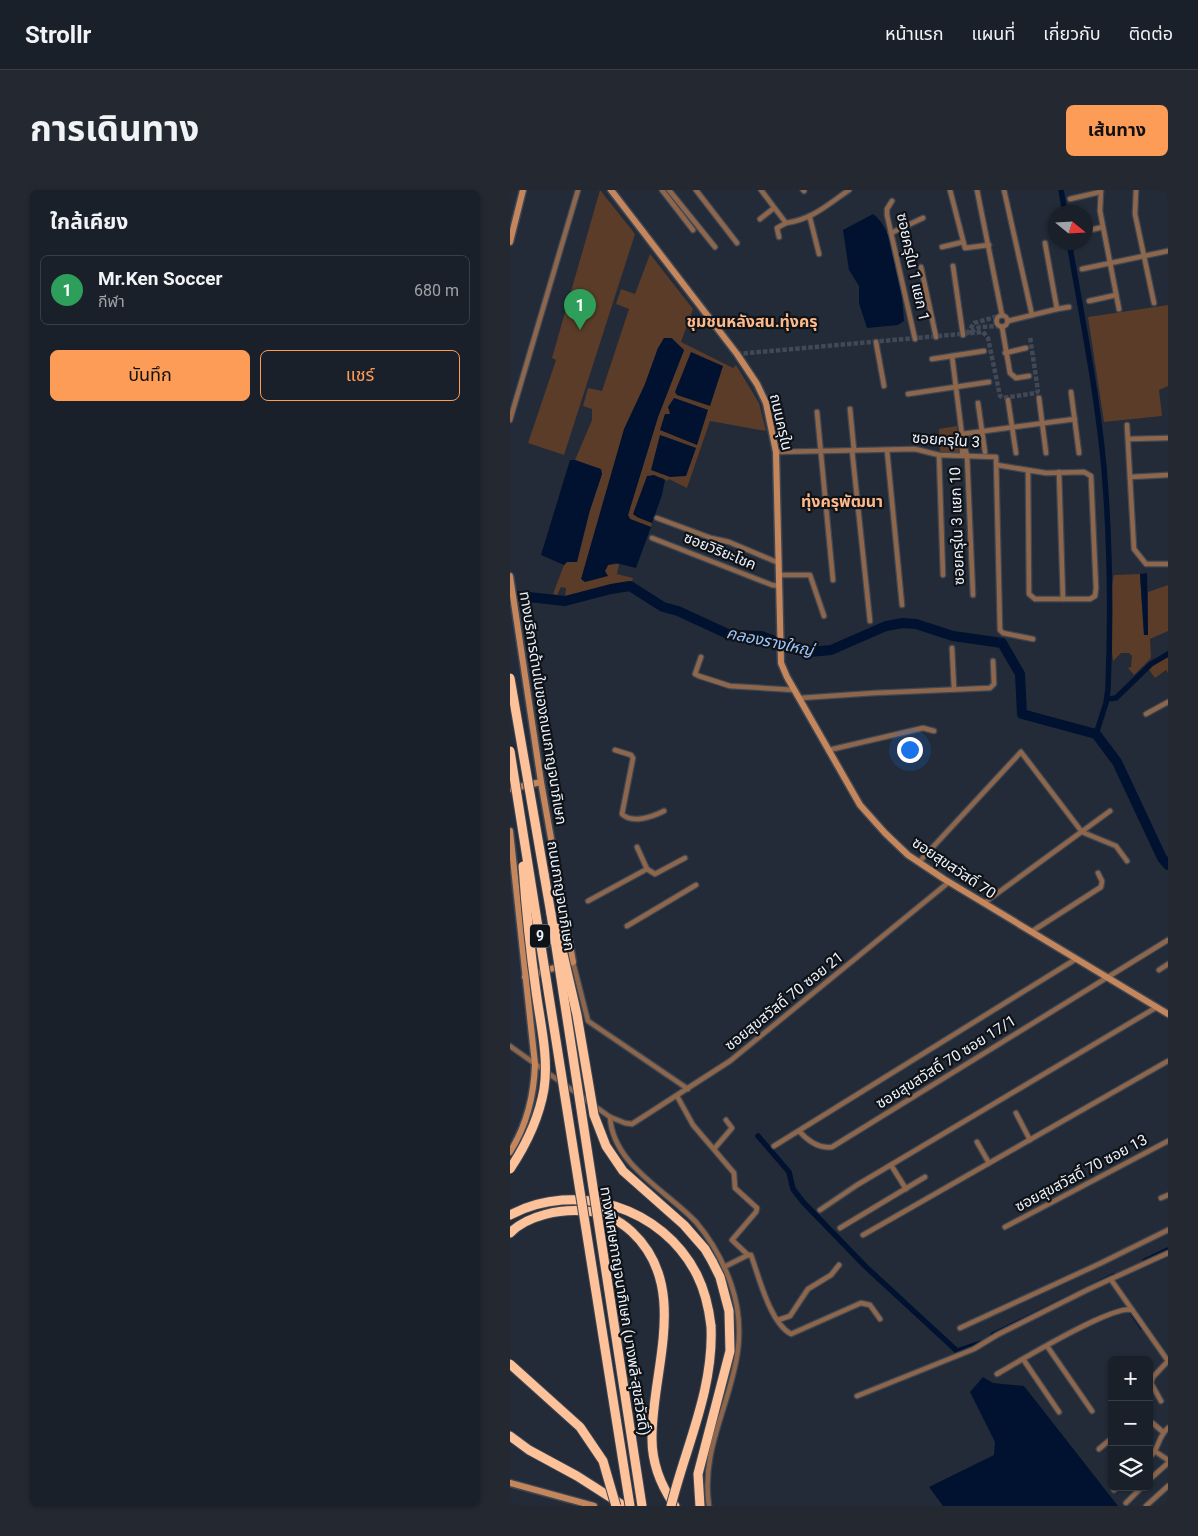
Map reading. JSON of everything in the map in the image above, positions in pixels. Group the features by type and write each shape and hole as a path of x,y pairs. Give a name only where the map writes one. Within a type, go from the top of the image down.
{"highway":[{"name":"ถนนกาญจนาภิเษก","path":"510,678 551,914 582,1119"},
{"name":"ถนนกาญจนาภิเษก","path":"510,751 569,1122"},
{"path":"510,1169 530,1135 539,1112 544,1088 545,1068 530,950 520,812"},
{"path":"551,914 562,946 594,1115 602,1139 623,1171 673,1213 695,1236 720,1277 729,1311 730,1351 698,1474 700,1506"},
{"name":"ทางพิเศษกาญจนาภิเษก (บางพลี-สุขสวัสดิ์)","path":"582,1119 642,1506"},
{"name":"ทางพิเศษกาญจนาภิเษก (บางพลี-สุขสวัสดิ์)","path":"569,1122 630,1506"},
{"path":"510,1215 540,1202 586,1198 611,1204 639,1216 657,1228 675,1244 687,1259 703,1290 712,1326 712,1354 707,1382 673,1506"},
{"path":"510,1233 549,1214 569,1210 587,1211 608,1216 624,1224 639,1238 650,1256 664,1301 665,1334 652,1419 652,1440 659,1478 673,1506"},
{"path":"510,1364 580,1427 603,1461 616,1506"},
{"path":"510,1436 529,1450 577,1476 624,1506"}],"street":[{"path":"510,242 523,190"},
{"path":"510,420 578,190"},
{"name":"ถนนครุใน","path":"611,190 752,375 766,403 776,452 781,650"},
{"path":"662,190 693,230"},
{"path":"669,190 715,247"},
{"path":"696,190 737,243"},
{"path":"761,190 786,223"},
{"path":"779,237 777,228 786,223 799,222 810,218 849,190"},
{"path":"950,190 963,242 968,249 989,245"},
{"path":"977,190 1002,315 1008,321"},
{"path":"1004,190 1032,315"},
{"path":"1136,190 1135,214 1154,303"},
{"path":"1070,199 1101,191 1100,211 1119,309"},
{"name":"ซอยครุใน 1 แยก 1","path":"892,201 887,209 915,339"},
{"path":"760,219 774,208"},
{"path":"810,218 819,254"},
{"path":"891,233 923,218"},
{"path":"1093,229 1103,227"},
{"path":"942,247 963,242"},
{"path":"1045,243 1057,309"},
{"path":"1082,269 1168,251"},
{"path":"953,266 963,335"},
{"path":"921,267 936,337"},
{"path":"1089,301 1116,295"},
{"path":"1002,327 1008,321 1069,307"},
{"path":"1002,315 996,321 1002,327 1005,353 1013,376 1029,376"},
{"path":"876,342 884,386"},
{"path":"1005,353 1026,348"},
{"path":"932,358 984,351"},
{"name":"ซอยครุใน 3 แยก 10","path":"952,356 963,443 961,448 964,455 973,595"},
{"path":"908,394 989,382"},
{"path":"1071,392 1079,453"},
{"path":"1039,398 1046,452"},
{"path":"1008,400 1016,453"},
{"path":"978,403 985,452"},
{"path":"850,409 870,622"},
{"path":"817,412 834,580"},
{"path":"962,434 1075,419"},
{"path":"1127,424 1134,549 1146,564 1168,564"},
{"path":"1128,438 1168,438"},
{"path":"887,450 902,605"},
{"name":"ซอยครุใน 3","path":"776,452 924,450 939,455 996,456 1000,630 1003,633 1033,639"},
{"path":"939,455 943,575"},
{"path":"997,465 1028,470 1084,472 1091,476 1096,588 1095,596 1090,599 1035,599 1029,594 1028,470"},
{"path":"1059,472 1063,599"},
{"path":"1130,477 1168,475"},
{"path":"657,518 711,538 729,542 779,563"},
{"name":"ซอยวิริยะโชค","path":"652,538 772,585 779,586"},
{"path":"779,575 810,575 824,616"},
{"name":"ทางบริการด้านในของถนนกาญจนาภิเษก","path":"510,576 542,782 573,962"},
{"path":"952,648 954,689"},
{"name":"ซอยสุขสวัสดิ์ 70","path":"781,650 781,663 828,750 860,805 885,833 918,862 949,882 1168,1014"},
{"path":"701,657 695,670 695,674 699,676 730,686 795,690"},
{"path":"800,698 993,687 993,661"},
{"path":"1146,714 1168,702"},
{"path":"828,750 924,728 934,731"},
{"path":"616,750 631,755 633,758 622,814 625,817 636,819 664,811"},
{"path":"918,862 1022,752 1082,832 1116,846 1127,860"},
{"path":"510,789 542,782"},
{"path":"984,903 1110,811"},
{"path":"510,831 524,977 535,1064 534,1088 526,1119 510,1152"},
{"path":"638,847 647,869 651,873 658,873 685,858"},
{"path":"588,901 647,869"},
{"path":"1031,932 1101,886 1102,881 1098,873"},
{"name":"ซอยสุขสวัสดิ์ 70 ซอย 21","path":"610,1117 625,1123 634,1123 730,1062 949,882"},
{"path":"626,926 696,885"},
{"name":"ซอยสุขสวัสดิ์ 70 ซอย 17/1","path":"799,1130 814,1144 832,1148 1168,940"},
{"path":"774,1146 1076,959"},
{"path":"524,977 573,962 588,1021 688,1089"},
{"path":"1159,970 1168,964"},
{"path":"820,1210 891,1165 1156,1007"},
{"path":"510,1046 610,1117 614,1137 629,1160 694,1221 710,1239 724,1267 738,1309 740,1336 738,1361 708,1468 709,1506"},
{"path":"863,1235 1168,1061"},
{"path":"677,1096 694,1125 734,1173 735,1188 756,1208 756,1212 732,1240 748,1255 751,1255 772,1311 785,1331 796,1333 866,1303 880,1319"},
{"path":"1016,1113 1030,1140"},
{"path":"714,1149 732,1128 726,1120"},
{"name":"ซอยสุขสวัสดิ์ 70 ซอย 13","path":"1005,1227 1168,1141"},
{"path":"977,1142 989,1163"},
{"path":"891,1165 906,1189"},
{"path":"840,1228 925,1177"},
{"path":"1161,1198 1168,1195"},
{"path":"960,1328 1168,1230"},
{"path":"857,1396 967,1352 1089,1289 1112,1281 1168,1253"},
{"path":"724,1267 748,1255"},
{"path":"778,1320 790,1316 808,1289 831,1275 839,1265"},
{"path":"1112,1281 1168,1361 1153,1377 1151,1383 1161,1401"},
{"path":"996,1374 1094,1320 1124,1309 1132,1310"},
{"path":"1047,1346 1092,1411"},
{"path":"1023,1359 1059,1412"},
{"path":"1153,1423 1163,1432"},
{"path":"1153,1455 1156,1452 1163,1432 1168,1428"},
{"path":"1099,1449 1108,1441"},
{"path":"1153,1476 1168,1462 1156,1452"},
{"path":"510,1483 594,1506"},
{"path":"1146,1506 1168,1486"},
{"path":"1126,1503 1138,1491"}],"shaded area":[{"path":"600,190 635,234 564,455 528,443 556,360 552,358"},
{"path":"650,254 693,309 681,342 733,368 736,365 759,403 766,431 710,421 687,488 661,477 637,517 652,523 651,527 630,519 628,515 658,417 684,350 672,338 658,348 645,384 605,571 608,565 619,564 617,574 633,578 631,585 565,597 566,588 561,587 557,595 553,594 564,565 590,510 602,474 575,460 592,420 592,409 583,406 588,388 602,391 629,309 616,304 621,289 635,294","holes":["674,398 708,410 661,430 665,414 670,414","663,436 696,448 662,474 657,471"]},
{"path":"1168,305 1168,386 1159,390 1162,416 1104,422 1088,317"},
{"path":"957,426 960,451 956,454 940,453 939,429"},
{"path":"1140,574 1144,635 1148,635 1148,592 1168,585 1168,631 1150,639 1151,658 1134,675 1128,668 1131,667 1132,656 1129,653 1121,653 1113,661 1110,607 1114,575"},
{"path":"1168,653 1168,673 1166,670 1155,678 1147,667"}],"water":[{"path":"873,214 881,222 893,248 900,279 904,321 898,325 867,328 859,303 859,286 849,270 843,230"},
{"path":"664,338 671,338 684,350 658,417 628,515 630,519 651,527 636,568 616,563 608,565 605,571 608,576 585,582 581,579 624,429"},
{"path":"691,352 723,366 710,406 677,395 675,392"},
{"path":"674,398 708,410 697,445 660,430 665,414 670,414 668,407"},
{"path":"660,435 696,448 686,476 670,477 651,470"},
{"path":"570,460 601,469 602,474 590,510 577,562 567,562 564,565 541,555"},
{"path":"654,475 665,480 652,523 633,514 647,476"},
{"path":"1147,573 1148,635 1144,635 1140,574"},
{"path":"983,1377 993,1383 1024,1386 1118,1506 943,1506 929,1487 994,1455 995,1442 970,1392"}],"waterway":[{"path":"1061,190 1064,205"},
{"path":"1070,250 1097,411 1108,523 1110,606 1108,689 1106,703 1096,734"},
{"name":"คลองรางใหญ่","path":"510,595 565,601 630,586 663,607 678,611 730,635 761,636 809,652 831,650 886,626 903,623 916,624 953,636 1002,643 1020,674 1022,714 1096,734 1117,762 1162,858 1168,865"},
{"path":"1107,699 1116,698 1151,664 1168,654"},
{"path":"758,1136 789,1172 793,1189 803,1202 866,1267 957,1351 981,1343"},
{"path":"1145,1261 1168,1250"},
{"path":"993,1335 1114,1276"},
{"path":"1128,1306 1142,1327"}],"tunnel":[{"path":"967,334 974,323 999,316"},
{"path":"971,332 980,327 1000,326"},
{"path":"737,354 983,332 988,338 1000,396 1003,398 1036,393 1038,391 1030,337"}],"place":[{"name":"Mr.Ken Soccer","path":"580,330"}],"district":[{"name":"ชุมชนหลังสน.ทุ่งครุ","path":"752,321"},
{"name":"ทุ่งครุพัฒนา","path":"842,501"}]}
